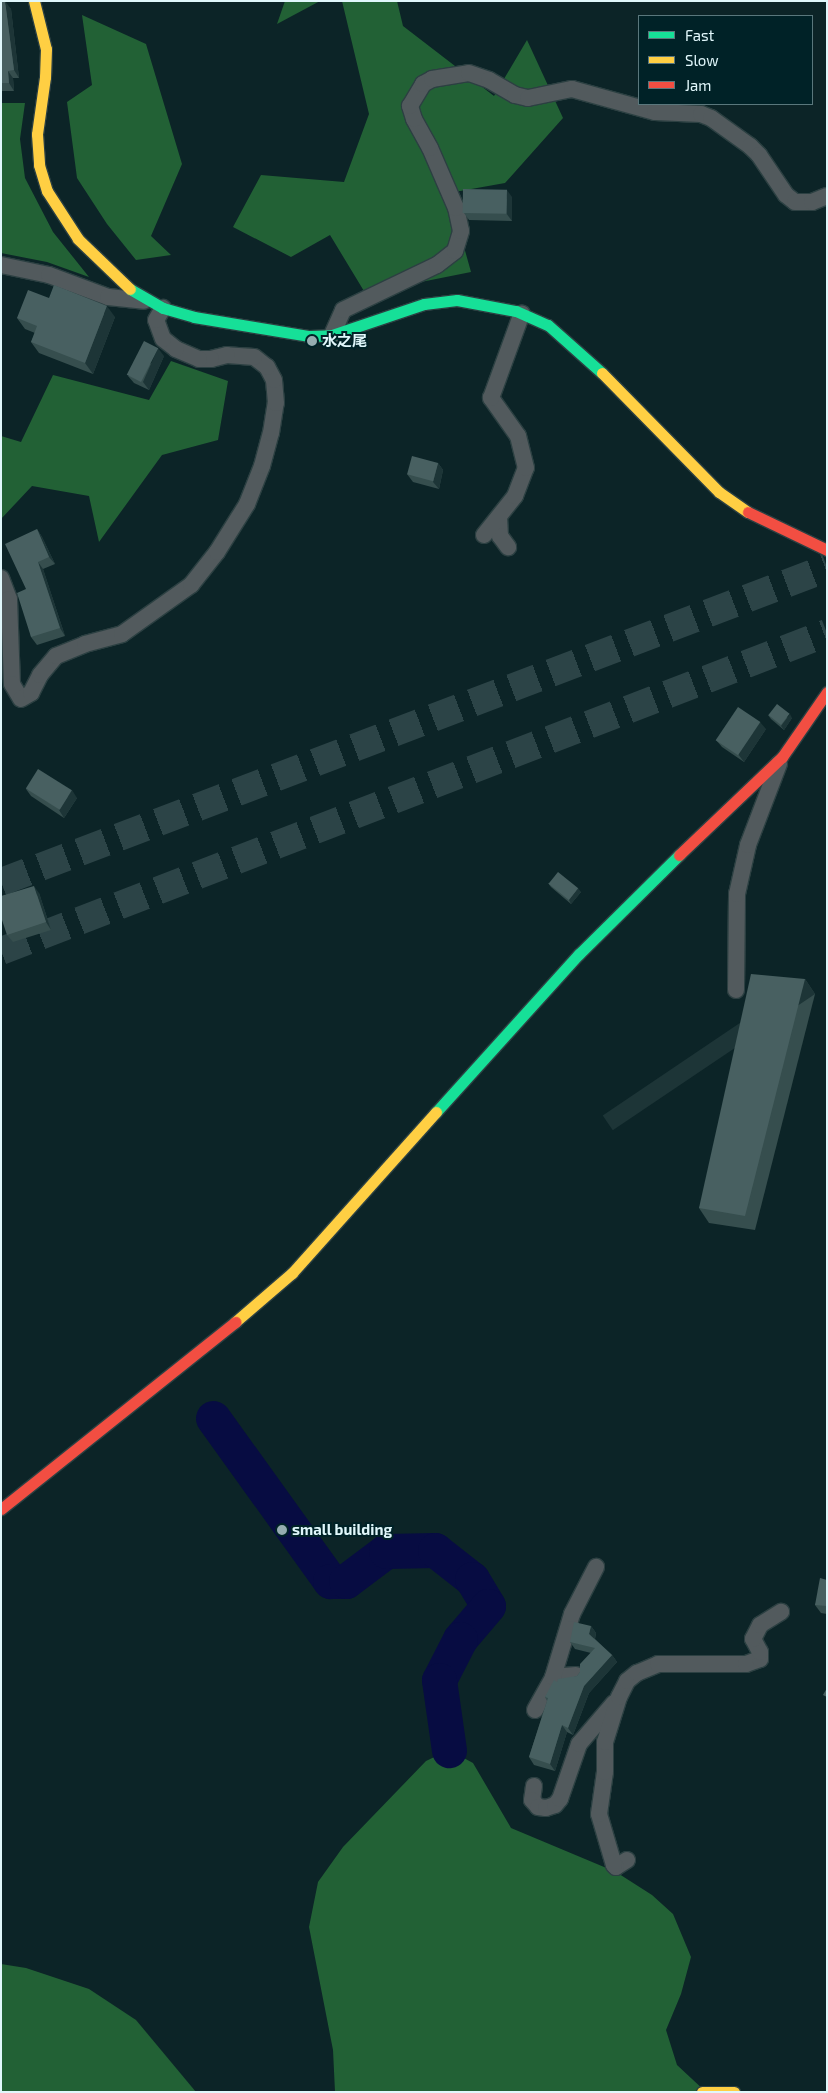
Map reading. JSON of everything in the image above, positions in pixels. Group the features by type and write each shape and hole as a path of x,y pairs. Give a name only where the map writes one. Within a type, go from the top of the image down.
{"street":[{"path":"34,1 46,49 45,77 37,134 39,165 47,191 78,240 127,287 158,305"},
{"path":"332,335 343,310 438,265 455,251 461,231 456,208 430,148 414,119 410,106 423,84 432,78 468,73 490,80 515,95 528,98 572,89 655,112 701,114 711,118 760,155 786,194 795,202 812,202 827,196"},
{"path":"1,265 49,275 108,297 158,305 194,317 262,330 309,336 332,335 424,304 457,300 490,305 522,313 548,325 598,369 719,492 755,517 827,550"},
{"path":"1,578 9,599 12,684 21,699 31,693 40,675 56,656 86,644 122,634 191,585 217,552 247,504 262,466 271,433 276,403 274,380 267,367 254,357 227,355 211,359 199,359 176,349 163,339 156,320 158,305"},
{"path":"484,535 515,496 526,468 518,436 491,398 522,313"},
{"path":"499,517 500,536 508,547"},
{"path":"1,1509 224,1331 292,1273 579,954 644,888 782,757 827,692"},
{"path":"736,990 737,894 748,845 782,757"},
{"path":"535,1710 554,1676 572,1614 596,1567"},
{"path":"627,1860 616,1867 614,1865 599,1814 605,1772 605,1742 619,1697 627,1681 636,1673 658,1664 746,1664 760,1659 760,1652 753,1639 760,1624 781,1612"},
{"path":"554,1676 576,1675"},
{"path":"534,1786 532,1800 538,1807 546,1808 555,1805 560,1799 579,1744 619,1697"},
{"path":"702,2092 734,2092"}],"green space":[{"path":"285,1 320,1 277,24"},
{"path":"342,1 397,1 403,26 494,96 527,40 563,118 505,183 449,193 471,272 421,282 370,301 330,235 291,257 233,227 261,175 344,182 369,114"},
{"path":"82,15 146,44 182,164 151,236 171,255 136,260 107,224 77,178 67,102 92,85"},
{"path":"1,103 25,103 20,139 25,178 53,232 89,277 47,262 1,253"},
{"path":"171,361 228,381 218,440 162,455 99,542 89,496 32,486 1,519 1,436 21,442 53,375 149,400"},
{"path":"449,1750 473,1763 511,1828 616,1872 652,1895 673,1914 691,1957 681,1994 666,2030 677,2065 706,2092 335,2092 333,2050 309,1927 318,1882 343,1847 426,1761"},
{"path":"1,1964 26,1968 89,1989 136,2020 196,2092 1,2092"}],"building":[{"path":"1,1 5,1 14,70 8,71 9,83 1,83"},
{"path":"463,189 507,190 507,214 463,213"},
{"path":"54,285 107,306 85,363 31,342 37,326 17,318 28,290 49,298"},
{"path":"144,341 158,348 141,382 127,375"},
{"path":"412,456 438,463 433,481 407,474"},
{"path":"37,529 49,557 38,562 60,628 31,637 17,593 26,589 5,544"},
{"path":"777,704 790,714 781,725 768,715"},
{"path":"738,707 760,722 738,755 716,740"},
{"path":"38,769 72,790 60,810 26,789"},
{"path":"558,872 578,888 569,900 549,884"},
{"path":"34,886 46,922 7,935 1,917 1,896"},
{"path":"751,974 805,979 745,1216 699,1208"},
{"path":"820,1578 827,1580 827,1606 815,1605"},
{"path":"574,1622 591,1626 589,1634 612,1655 584,1686 568,1728 562,1725 550,1764 529,1757 548,1698 545,1697 554,1680 557,1682 558,1679 577,1676 580,1672 580,1664 595,1648 570,1642"},
{"path":"827,1688 827,1697 823,1695"}],"waterway":[{"path":"213,1418 330,1581 346,1581 386,1551 435,1550 472,1579 488,1606 460,1639 439,1680 449,1750"}],"tunnel":[{"path":"1,882 827,568"},
{"path":"1,951 827,633"}],"traffic: fast":[{"path":"130,289 163,308 194,317 309,336 332,335 424,304 457,300 516,311 548,325 602,373"},
{"path":"436,1112 579,954 679,855"}],"traffic: slow":[{"path":"34,1 46,49 45,77 37,134 39,165 47,191 78,239 130,289"},
{"path":"602,373 719,492 748,512"},
{"path":"235,1322 292,1273 436,1112"},
{"path":"702,2092 734,2092"}],"traffic: jam":[{"path":"748,512 827,550"},
{"path":"679,855 782,757 827,692"},
{"path":"1,1509 235,1322"}],"place":[{"name":"水之尾","path":"312,341"},
{"name":"small building","path":"282,1530"}]}
